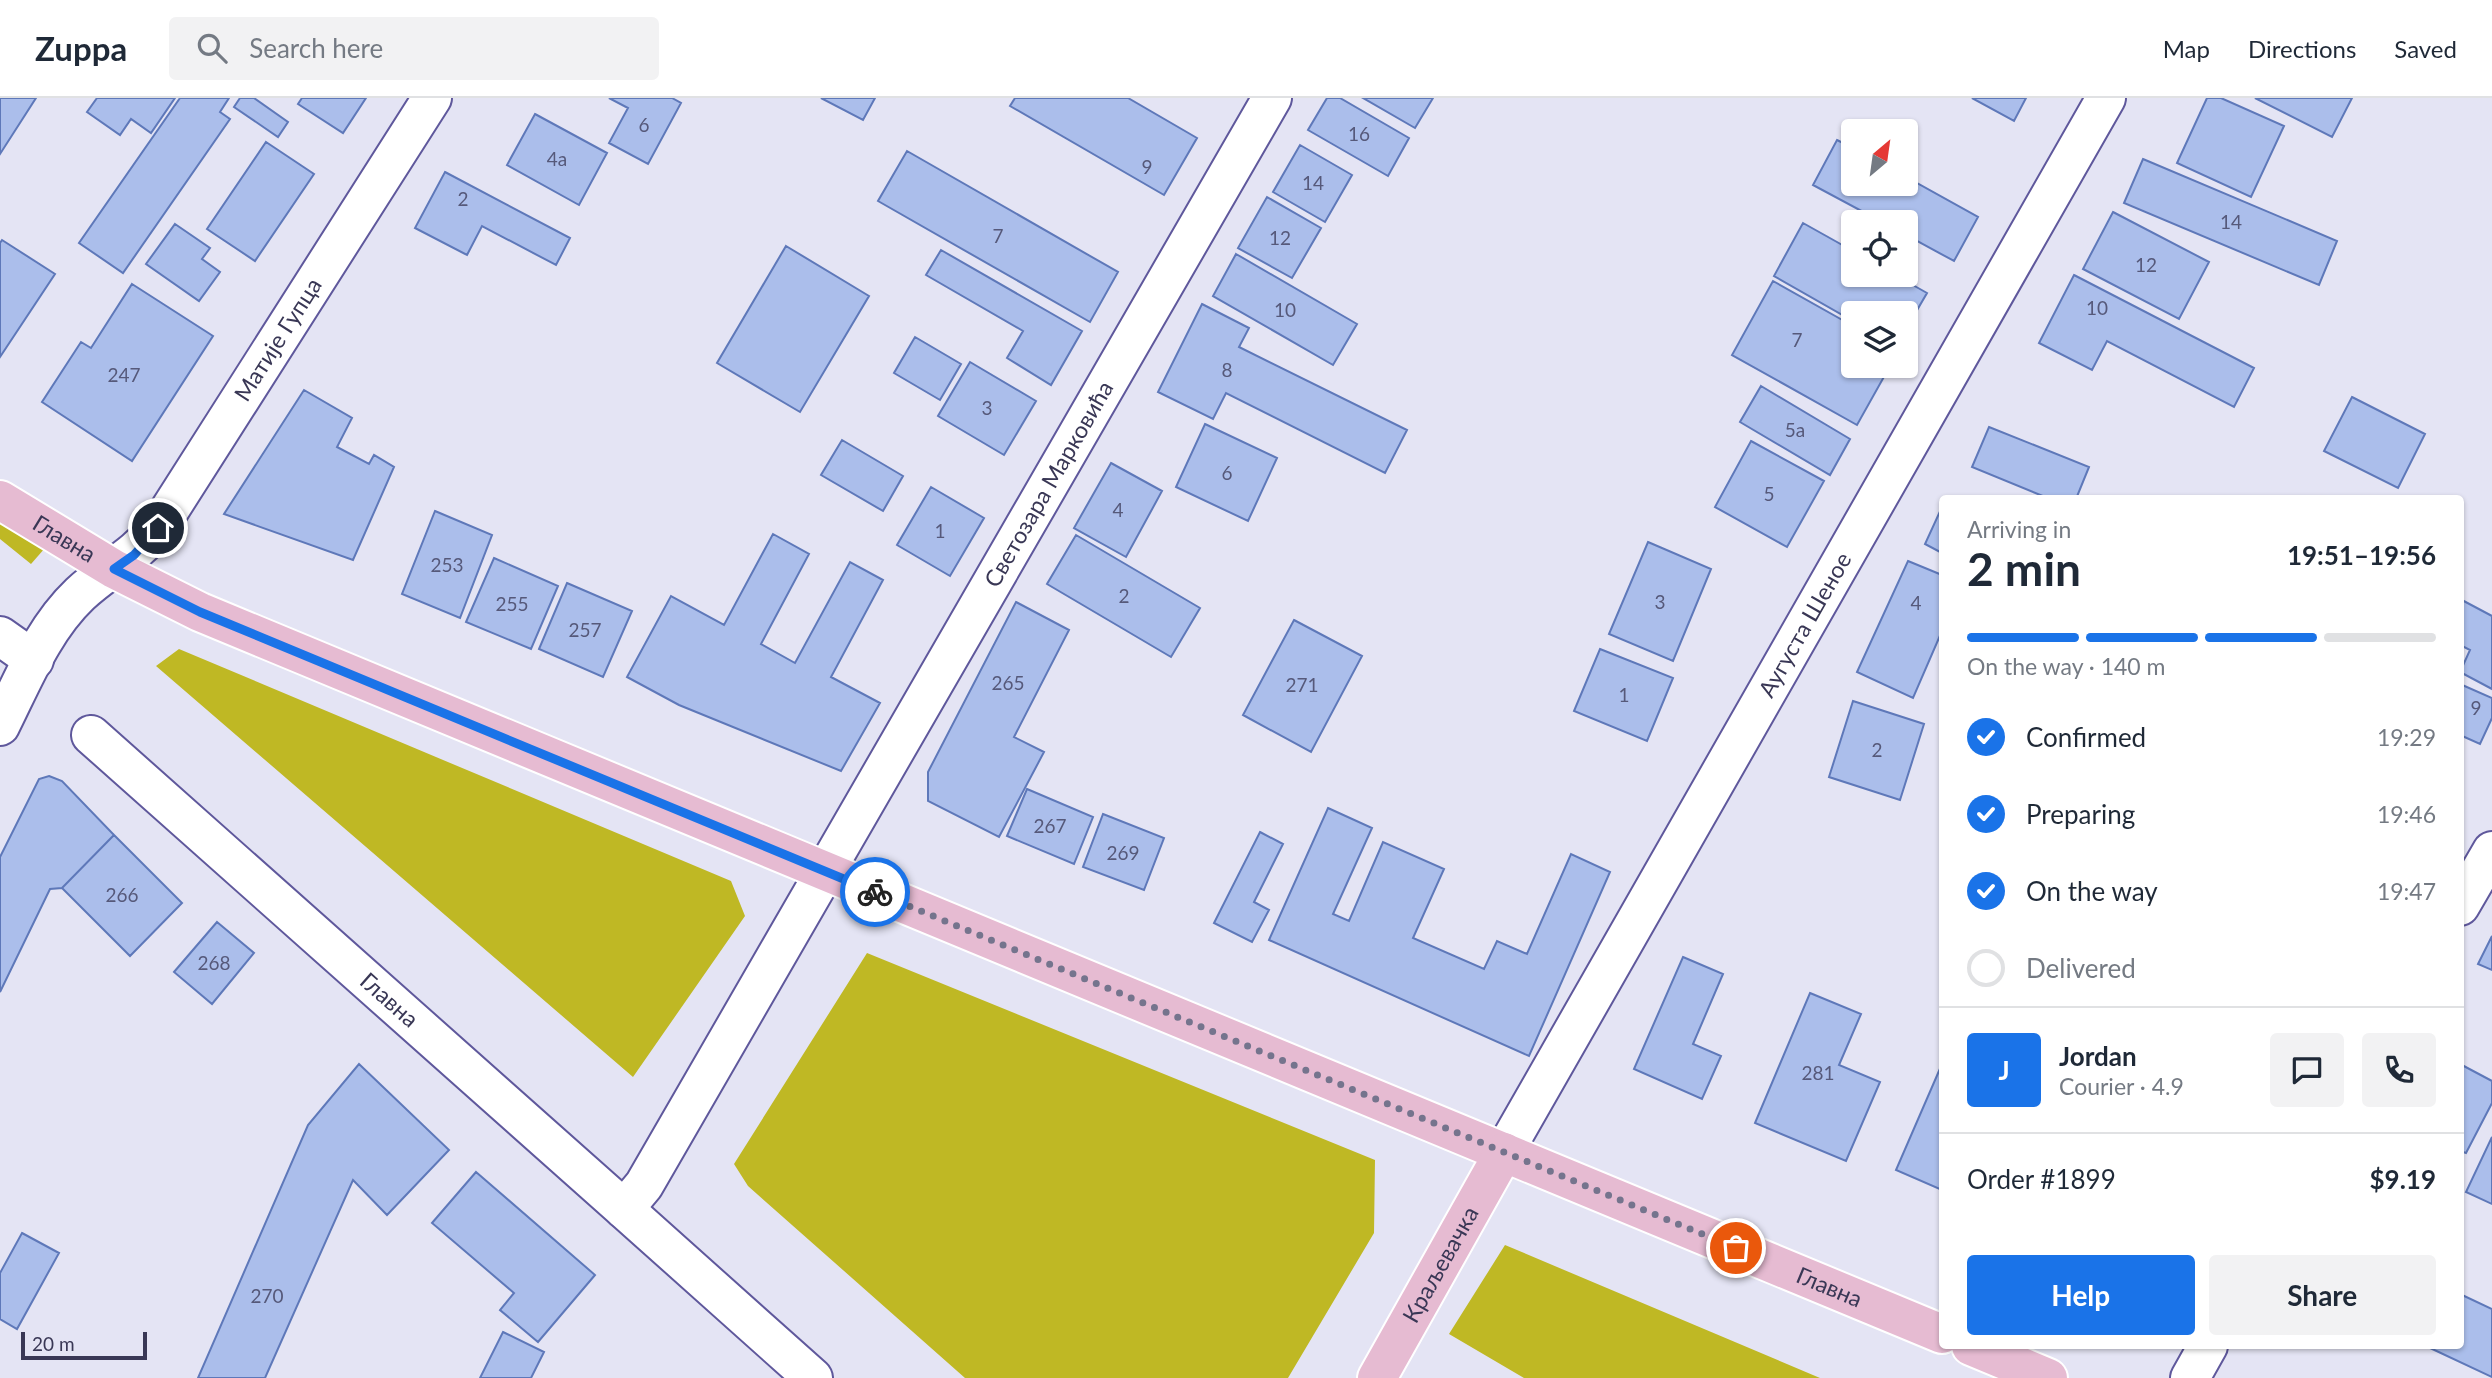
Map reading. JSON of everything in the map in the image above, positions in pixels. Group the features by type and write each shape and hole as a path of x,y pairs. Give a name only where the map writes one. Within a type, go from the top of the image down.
{"main road":[{"name":"Главна","path":"0,500 114,569 200,612 1939,1333"},
{"name":"Краљевачка","path":"1377,1378 1504,1152"},
{"path":"1978,1349 2048,1378"}],"street":[{"name":"Матије Гупца","path":"0,726 34,660 66,608 134,555 158,528 432,98"},
{"name":"Светозара Марковића","path":"825,871 1272,98"},
{"name":"Аугуста Шеное","path":"1504,1152 2106,98"},
{"path":"0,636 34,660"},
{"name":"Главна","path":"91,735 813,1378"},
{"path":"2464,899 2492,852"},
{"path":"624,1209 644,1185 825,871"},
{"path":"2190,1378 2206,1349"}],"shaded area":[{"path":"0,515 52,540 31,564 0,539"},
{"path":"179,649 731,881 745,916 633,1077 156,666"},
{"path":"867,953 1375,1160 1374,1233 1288,1378 965,1378 748,1186 734,1164"},
{"path":"1505,1245 1820,1378 1524,1378 1449,1334"}],"building":[{"path":"0,98 36,98 0,154"},
{"path":"97,98 175,98 151,133 131,119 120,135 87,112"},
{"path":"180,98 229,98 220,112 230,119 123,273 79,243"},
{"path":"240,98 254,98 288,122 278,137 234,107"},
{"path":"302,98 366,98 343,133 298,104"},
{"path":"609,98 672,98 681,103 648,164 609,143 628,108"},
{"path":"821,98 875,98 863,120"},
{"path":"1015,98 1128,98 1197,138 1164,195 1010,106"},
{"path":"1327,98 1340,98 1409,138 1388,176 1308,130"},
{"path":"1363,98 1433,98 1415,128"},
{"path":"1972,98 2026,98 2014,121"},
{"path":"2207,98 2221,98 2284,126 2251,197 2177,163"},
{"path":"2255,98 2352,98 2332,137"},
{"path":"535,114 607,153 579,205 507,165"},
{"path":"1837,140 1841,142 1841,196 1918,196 1918,184 1978,217 1954,261 1918,242 1918,210 1860,210 1813,185"},
{"path":"266,142 314,174 255,261 207,229"},
{"path":"1300,145 1352,175 1325,222 1273,192"},
{"path":"907,151 1118,272 1090,322 878,201"},
{"path":"2143,159 2337,241 2319,285 2124,203"},
{"path":"445,172 570,238 556,265 482,226 467,255 415,228"},
{"path":"1267,197 1321,228 1292,278 1238,248"},
{"path":"2113,212 2209,262 2179,319 2083,269"},
{"path":"1803,223 1841,244 1841,287 1916,287 1927,293 1918,308 1918,301 1841,301 1841,314 1774,276"},
{"path":"175,224 210,248 202,259 220,272 199,301 146,264"},
{"path":"2,240 55,274 0,357 0,243"},
{"path":"786,246 869,296 800,412 717,363"},
{"path":"941,250 1082,331 1051,385 1007,358 1023,331 926,275"},
{"path":"1236,254 1357,324 1333,365 1213,296"},
{"path":"2074,275 2254,368 2234,407 2107,341 2092,370 2039,343"},
{"path":"1773,281 1841,319 1841,378 1883,378 1857,425 1732,355"},
{"path":"132,284 213,336 132,461 42,402 81,342 91,348"},
{"path":"1202,304 1249,328 1239,347 1407,430 1385,473 1226,393 1213,419 1158,392"},
{"path":"915,337 961,364 940,400 894,373"},
{"path":"970,362 1036,401 1004,455 938,416"},
{"path":"1761,386 1850,439 1830,475 1740,422"},
{"path":"304,390 352,418 337,447 369,464 374,455 394,467 353,560 224,514"},
{"path":"2352,397 2425,434 2398,488 2324,451"},
{"path":"1205,424 1277,458 1248,521 1176,487"},
{"path":"1989,427 2089,467 2078,495 2040,495 1972,467"},
{"path":"842,440 903,476 883,511 821,475"},
{"path":"1751,441 1824,481 1787,547 1715,507"},
{"path":"1111,463 1162,491 1126,557 1074,528"},
{"path":"931,487 984,518 950,576 897,545"},
{"path":"435,511 492,535 460,618 402,594"},
{"path":"1939,514 1939,551 1925,544"},
{"path":"773,534 809,554 761,644 795,663 850,562 883,580 831,677 880,703 841,771 679,705 627,677 671,596 724,625"},
{"path":"1076,535 1200,608 1171,657 1047,584"},
{"path":"1648,542 1711,569 1673,661 1609,634"},
{"path":"494,558 558,586 531,649 466,622"},
{"path":"1908,561 1939,574 1939,638 1913,698 1857,672"},
{"path":"567,583 632,611 603,677 539,649"},
{"path":"2464,601 2492,616 2492,689 2464,674 2464,663 2470,650 2464,647"},
{"path":"1016,602 1069,630 1014,737 1044,752 999,837 928,801 928,772"},
{"path":"1294,620 1362,656 1311,752 1243,715"},
{"path":"1600,649 1673,678 1647,741 1574,711"},
{"path":"2464,686 2492,698 2492,718 2480,744 2464,737"},
{"path":"1853,701 1924,724 1900,800 1829,777"},
{"path":"49,776 62,781 114,835 62,888 50,889 0,992 0,857 39,779"},
{"path":"1027,789 1093,817 1074,864 1007,836"},
{"path":"1328,808 1372,828 1333,914 1349,921 1383,842 1444,869 1413,938 1484,969 1497,941 1527,954 1571,854 1610,872 1529,1056 1269,940"},
{"path":"1103,814 1164,838 1144,890 1083,867"},
{"path":"1260,832 1283,844 1254,902 1269,910 1252,942 1214,923"},
{"path":"114,835 182,903 130,956 62,888"},
{"path":"217,922 254,953 212,1004 174,972"},
{"path":"2492,936 2492,970 2478,964"},
{"path":"1683,957 1723,974 1693,1044 1721,1056 1702,1099 1634,1069"},
{"path":"1810,993 1861,1014 1839,1065 1880,1082 1846,1161 1755,1123"},
{"path":"359,1064 449,1150 387,1215 353,1180 265,1378 198,1378 308,1125"},
{"path":"2464,1066 2492,1081 2492,1103 2466,1153"},
{"path":"1939,1071 1939,1189 1896,1170"},
{"path":"2492,1137 2492,1204 2466,1192"},
{"path":"476,1172 595,1275 538,1342 500,1310 514,1293 432,1223"},
{"path":"22,1233 59,1253 17,1329 0,1319 0,1273"},
{"path":"2464,1296 2492,1309 2492,1377 2432,1349 2464,1349"},
{"path":"503,1332 544,1352 531,1378 480,1378"}],"way so far":[{"path":"875,892 1736,1248"}],"route":[{"path":"158,528 134,555 114,569 200,612 875,892"}]}
